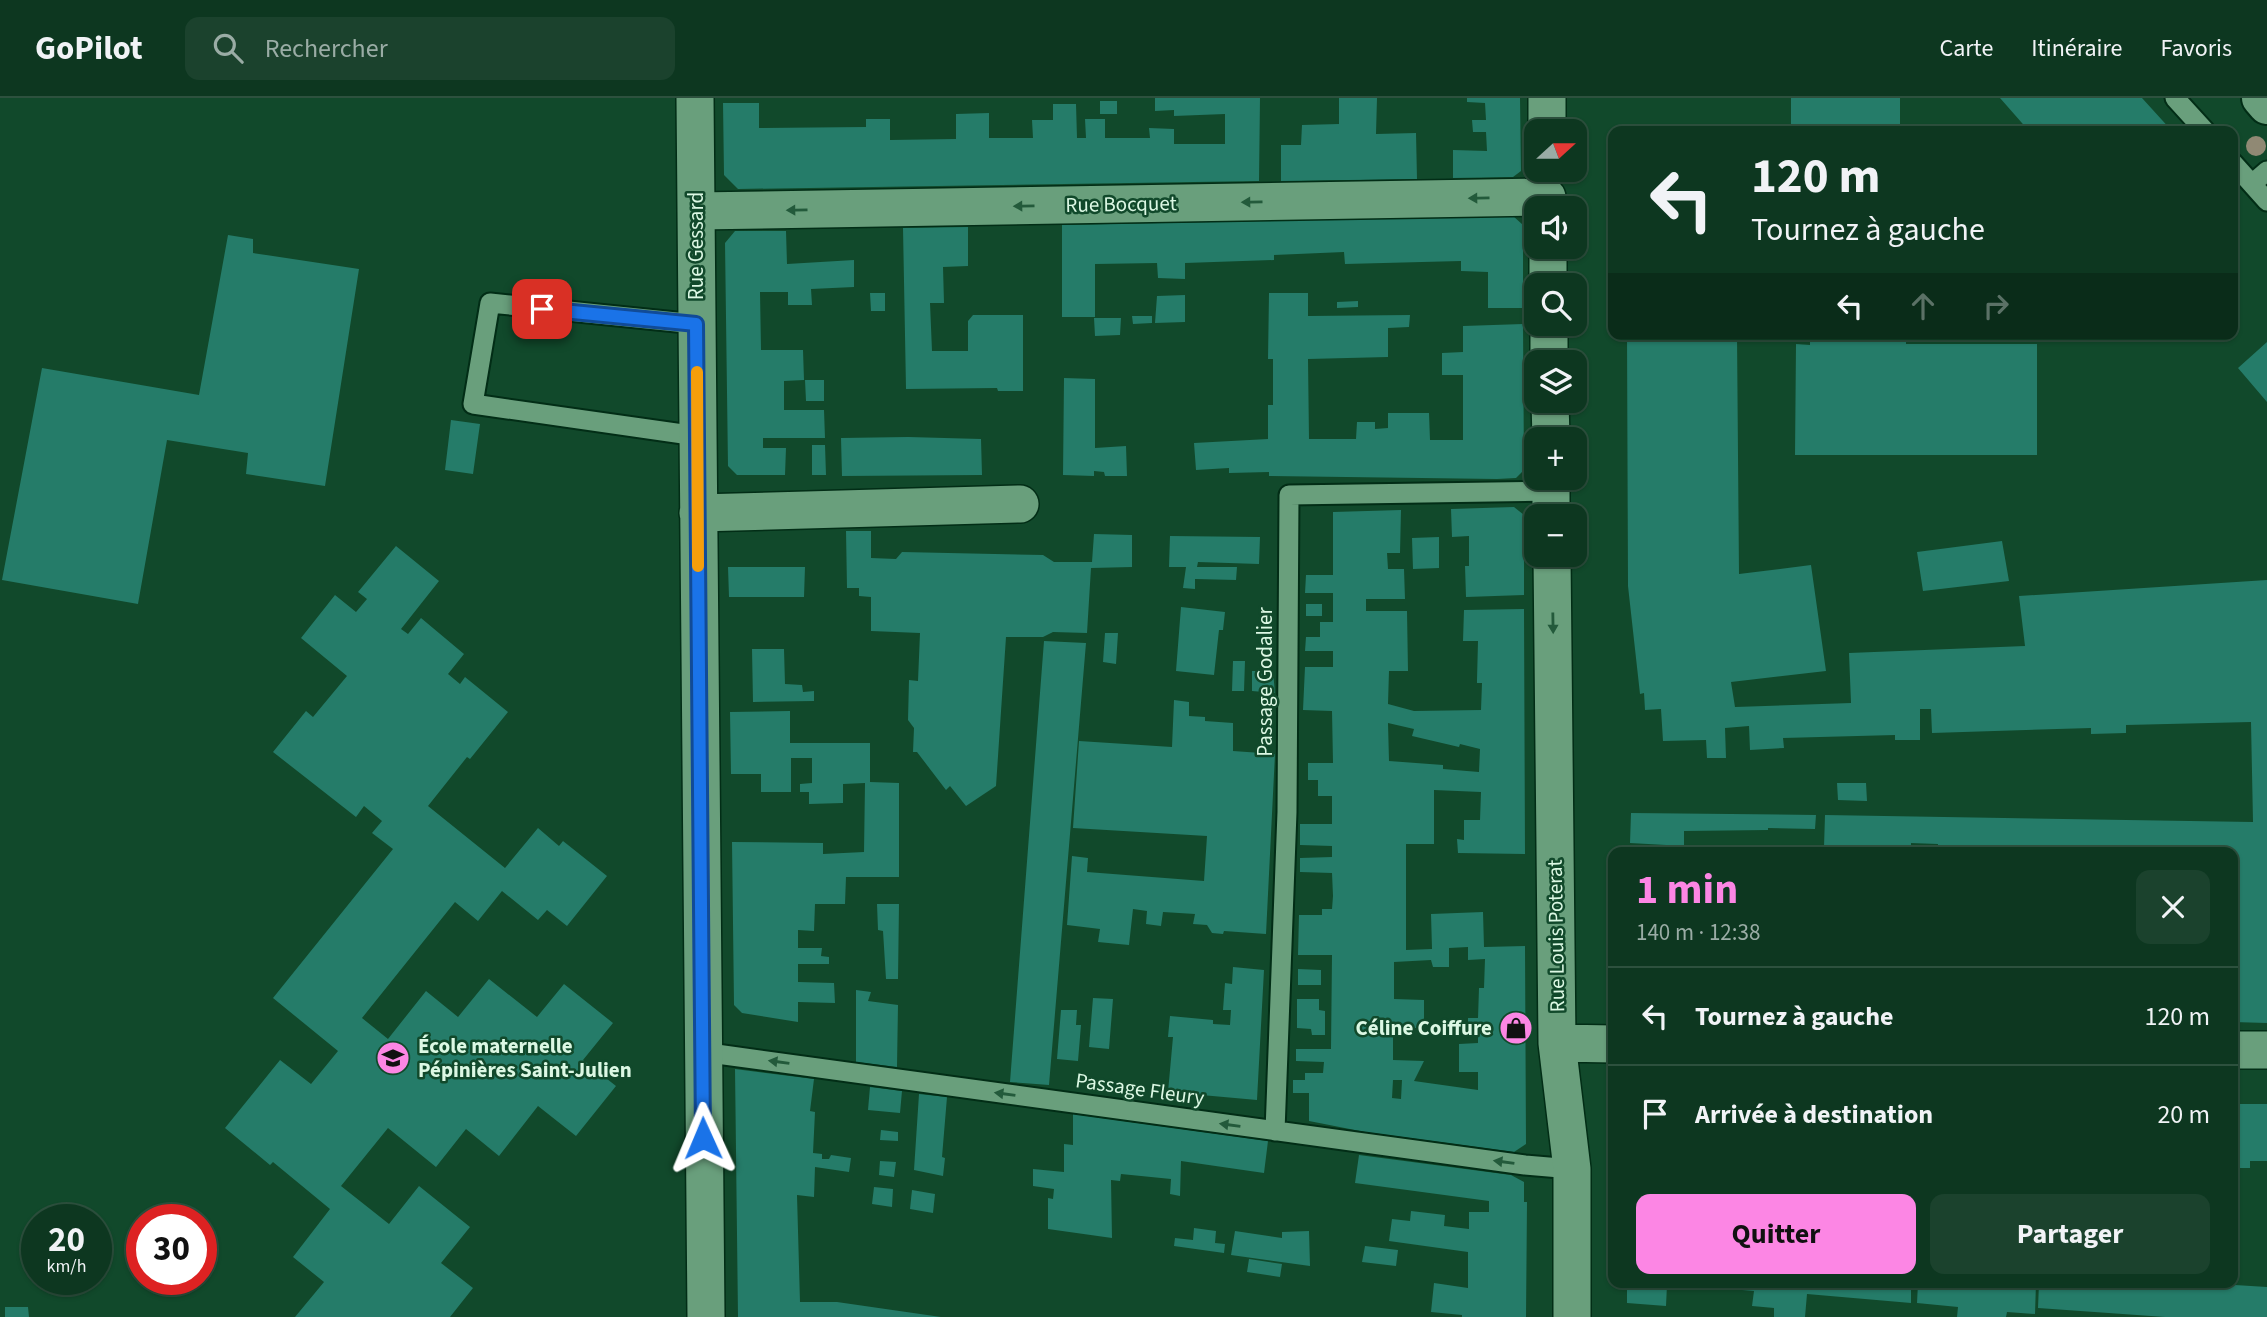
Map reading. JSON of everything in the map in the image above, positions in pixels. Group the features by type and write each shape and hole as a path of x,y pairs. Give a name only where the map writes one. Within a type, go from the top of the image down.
{"main road":[{"path":"2261,98 2267,105"}],"street":[{"name":"Rue Gessard","path":"695,98 706,1317"},
{"path":"1547,98 1547,119"},
{"name":"Rue Bocquet","path":"696,211 1547,192"},
{"path":"698,513 1020,504"},
{"name":"Rue Louis Poterat","path":"1552,567 1557,1043 1572,1169 1573,1317"},
{"path":"1557,1043 1608,1044"},
{"path":"2238,1050 2267,1050"}],"lane":[{"path":"2175,98 2200,126"},
{"path":"2238,169 2267,201"},
{"path":"2252,184 2267,171"},
{"path":"696,324 490,303 473,404 697,436"},
{"name":"Passage Godalier","path":"1275,1131 1287,812 1289,495 1551,495"},
{"name":"Passage Fleury","path":"702,1052 1525,1165 1572,1169"}],"building":[{"path":"1155,98 1260,98 1259,181 738,189 724,175 723,103 759,103 759,128 866,127 866,119 890,119 890,140 956,139 956,114 989,113 989,138 1033,138 1032,120 1053,120 1053,104 1076,104 1077,138 1086,138 1085,119 1105,119 1105,138 1150,138 1149,128 1174,129 1174,144 1225,144 1225,114 1174,116 1174,110 1155,111"},
{"path":"1339,98 1377,98 1376,134 1416,133 1417,179 1281,181 1281,145 1301,145 1302,125 1339,124"},
{"path":"1467,98 1520,98 1521,171 1513,177 1453,178 1453,150 1487,151 1486,132 1473,132 1472,120 1486,120 1485,103 1467,102"},
{"path":"1791,98 1900,98 1900,126 1791,126"},
{"path":"2000,98 2142,98 2167,126 2025,126"},
{"path":"1100,101 1117,101 1117,114 1100,114"},
{"path":"1513,216 1523,225 1523,308 1488,308 1488,272 1461,271 1461,261 1345,264 1344,252 1274,255 1274,260 1185,263 1185,279 1158,278 1157,263 1095,264 1095,317 1062,317 1062,225"},
{"path":"968,227 968,266 943,267 944,303 930,303 932,351 968,351 968,321 973,315 1023,315 1023,391 998,391 997,388 906,389 903,228"},
{"path":"735,231 786,231 787,264 854,260 854,287 811,289 812,305 788,305 788,292 760,292 761,350 803,350 804,380 784,381 784,410 824,410 825,438 763,438 763,448 786,448 785,475 737,475 728,466 725,243"},
{"path":"228,235 253,239 253,253 359,269 325,486 246,474 248,453 167,440 138,604 2,580 42,368 199,395"},
{"path":"870,293 885,293 885,311 871,311"},
{"path":"1269,293 1308,293 1308,316 1410,315 1409,327 1388,328 1388,357 1308,359 1309,439 1356,439 1357,422 1375,422 1375,429 1388,428 1388,413 1429,413 1430,440 1463,440 1463,375 1442,375 1442,353 1463,352 1463,326 1523,324 1524,470 1516,478 1497,479 1269,476 1269,472 1229,473 1229,468 1196,470 1194,443 1268,439 1268,405 1273,405 1273,359 1268,359"},
{"path":"1185,295 1185,322 1155,323 1157,296"},
{"path":"1358,301 1358,307 1337,308 1337,302"},
{"path":"1132,316 1152,316 1152,323 1133,324"},
{"path":"1094,318 1121,318 1120,335 1095,336"},
{"path":"1627,340 1737,340 1739,574 1811,565 1826,671 1731,682 1735,707 1851,703 1849,653 2025,646 2019,596 2267,580 2267,1023 2238,1022 2238,847 1938,847 1938,844 1911,843 1911,847 1824,847 1825,815 2253,822 2251,722 2126,725 2126,733 2091,734 2091,728 1932,733 1931,709 1920,709 1920,740 1895,740 1895,735 1783,738 1784,748 1750,750 1749,726 1725,728 1726,758 1707,758 1706,740 1663,741 1661,709 1645,710 1644,693 1640,694 1628,586"},
{"path":"1810,340 1906,340 1906,344 2037,344 2037,455 1795,455 1796,344 1810,345"},
{"path":"2267,342 2267,402 2238,368"},
{"path":"1064,378 1095,379 1095,448 1126,446 1127,476 1105,476 1104,472 1094,471 1094,476 1063,475"},
{"path":"805,380 824,380 824,401 806,401"},
{"path":"451,420 480,424 473,474 445,470"},
{"path":"841,438 981,439 982,475 842,476"},
{"path":"812,445 825,445 826,475 812,475"},
{"path":"1514,507 1524,515 1524,595 1466,597 1465,566 1469,566 1469,536 1452,537 1451,509"},
{"path":"1401,510 1400,553 1387,553 1388,569 1404,569 1405,599 1366,599 1366,611 1407,611 1408,671 1389,671 1388,704 1414,711 1481,710 1482,683 1477,683 1478,641 1463,641 1464,610 1524,609 1525,854 1458,853 1457,839 1464,840 1464,820 1480,820 1481,792 1434,790 1434,844 1406,844 1406,950 1432,949 1431,914 1483,912 1484,947 1525,946 1526,1144 1514,1152 1365,1132 1309,1121 1309,1093 1293,1093 1293,1080 1305,1080 1305,1073 1323,1073 1324,1062 1296,1061 1296,1049 1331,1049 1332,955 1298,955 1299,915 1322,915 1322,909 1332,909 1332,873 1300,872 1300,858 1332,857 1332,846 1300,845 1300,824 1332,824 1332,796 1318,796 1318,780 1308,780 1308,763 1333,763 1332,711 1303,710 1305,667 1333,667 1333,651 1305,651 1306,637 1320,637 1320,622 1333,622 1333,593 1305,593 1306,575 1333,575 1333,512","holes":["1388,723 1414,729 1412,736 1480,749 1479,772 1443,769 1443,765 1389,761","1468,947 1468,960 1485,959 1484,988 1479,988 1478,1018 1468,1018 1468,1026 1478,1026 1478,1043 1459,1044 1459,1072 1478,1072 1478,1090 1414,1081 1424,1061 1393,1060 1393,1028 1424,1028 1424,1000 1394,999 1394,962 1431,960 1433,967 1449,967 1449,948","1393,1080 1402,1080 1401,1099 1392,1098"]},
{"path":"846,531 871,531 871,558 896,559 902,552 1043,555 1054,562 1092,562 1094,534 1132,535 1132,567 1091,568 1087,633 1053,632 1043,637 1006,637 996,786 966,806 950,786 946,790 917,752 913,752 914,728 908,720 909,680 918,681 920,633 871,631 871,597 859,596 859,588 847,588"},
{"path":"1170,536 1260,537 1259,564 1198,562 1197,567 1237,567 1236,580 1195,579 1195,589 1183,588 1186,567 1169,567"},
{"path":"1439,537 1439,568 1413,569 1412,538"},
{"path":"2002,541 2009,581 1923,591 1917,552"},
{"path":"396,546 439,581 401,629 408,634 421,618 464,654 448,674 460,684 465,677 508,712 428,806 505,868 538,828 559,846 563,841 607,876 567,926 547,910 538,920 502,891 478,921 455,902 362,1018 388,1039 426,991 458,1017 489,979 537,1017 564,984 613,1023 583,1060 616,1086 576,1136 538,1106 499,1156 466,1129 436,1167 388,1128 341,1186 389,1224 419,1186 470,1227 441,1263 473,1288 450,1317 295,1317 324,1282 293,1257 330,1209 273,1162 270,1165 225,1128 280,1060 311,1084 338,1051 273,998 393,849 372,833 382,821 364,806 356,817 273,752 306,711 313,717 347,676 301,638 335,595 356,612 367,599 358,592"},
{"path":"728,567 805,567 804,597 729,597"},
{"path":"1306,604 1322,604 1322,616 1306,616"},
{"path":"1181,607 1225,612 1223,630 1219,630 1214,675 1176,671"},
{"path":"1105,633 1118,633 1116,664 1103,662"},
{"path":"1044,641 1086,643 1049,1085 1010,1082"},
{"path":"752,649 784,649 785,684 802,685 803,692 814,691 814,701 753,702"},
{"path":"1233,661 1245,661 1244,691 1232,691"},
{"path":"1252,671 1273,671 1275,693 1252,691"},
{"path":"1174,700 1189,702 1189,716 1205,717 1205,721 1233,723 1233,751 1275,754 1266,934 1224,931 1223,934 1212,933 1207,925 1193,924 1195,914 1163,912 1161,926 1146,924 1147,911 1133,909 1129,945 1098,942 1100,929 1067,925 1072,856 1088,858 1087,872 1204,881 1207,836 1073,828 1079,741 1172,747"},
{"path":"790,711 790,743 870,743 870,782 899,783 899,877 846,877 845,904 815,904 814,931 798,930 798,948 822,948 821,956 829,957 829,964 798,964 798,982 834,983 835,1003 798,1002 798,1022 742,1013 734,1005 732,842 823,843 823,854 864,852 865,783 843,784 843,803 809,804 809,792 800,792 800,784 812,783 812,758 791,758 791,792 761,792 761,774 731,774 730,712"},
{"path":"1837,783 1866,783 1867,801 1838,800"},
{"path":"1631,813 1816,815 1815,829 1684,831 1684,846 1630,843"},
{"path":"877,904 899,904 898,979 886,979 883,931 878,930"},
{"path":"1233,967 1264,970 1257,1100 1168,1092 1173,1037 1168,1037 1170,1016 1213,1020 1213,1024 1230,1025 1231,1010 1223,1010 1225,983 1232,984"},
{"path":"1298,969 1321,970 1321,985 1298,985"},
{"path":"856,990 871,992 868,1001 898,1005 897,1067 856,1062"},
{"path":"1093,998 1113,999 1109,1049 1089,1047"},
{"path":"1297,999 1319,999 1319,1010 1325,1011 1325,1035 1312,1035 1311,1029 1297,1028"},
{"path":"1061,1010 1077,1010 1076,1025 1081,1025 1078,1061 1057,1059"},
{"path":"735,1069 814,1079 810,1111 815,1112 813,1153 822,1154 822,1159 829,1159 831,1155 851,1158 849,1172 815,1167 814,1197 797,1195 800,1302 837,1302 941,1317 738,1317"},
{"path":"870,1087 902,1091 900,1113 868,1110"},
{"path":"919,1094 947,1097 943,1176 914,1170"},
{"path":"2238,1104 2267,1104 2267,1161 2250,1161 2250,1168 2238,1168"},
{"path":"1073,1114 1268,1141 1264,1173 1181,1161 1180,1196 1170,1194 1171,1179 1121,1174 1120,1181 1111,1180 1112,1238 1048,1229 1048,1198 1053,1199 1054,1189 1033,1186 1033,1169 1064,1172 1064,1144 1073,1145"},
{"path":"881,1130 898,1132 898,1141 880,1140"},
{"path":"1359,1155 1511,1175 1524,1182 1524,1202 1527,1202 1526,1317 1462,1317 1431,1312 1434,1283 1468,1288 1468,1252 1389,1241 1392,1219 1410,1221 1411,1211 1445,1215 1444,1226 1469,1229 1469,1212 1489,1212 1489,1201 1355,1183"},
{"path":"880,1161 896,1162 894,1177 879,1175"},
{"path":"874,1187 893,1189 892,1207 872,1204"},
{"path":"912,1190 935,1194 933,1213 910,1209"},
{"path":"1194,1228 1216,1231 1215,1243 1225,1244 1224,1253 1174,1246 1175,1238 1193,1240"},
{"path":"1235,1231 1282,1238 1282,1232 1309,1231 1310,1266 1231,1255"},
{"path":"1365,1246 1398,1250 1396,1266 1362,1262"},
{"path":"1249,1259 1282,1264 1280,1277 1247,1272"},
{"path":"2267,1287 2267,1317 2165,1317 2038,1308 2039,1288"},
{"path":"1627,1288 1667,1288 1666,1306 1627,1303"},
{"path":"1718,1288 1911,1288 1911,1303 1807,1294 1805,1317 1774,1317 1774,1308 1752,1306 1754,1291"},
{"path":"1918,1288 2036,1288 2035,1314 2007,1312 2006,1317 1957,1317 1958,1307 1917,1303"},
{"path":"5,1307 28,1307 29,1317 5,1317"}],"slow traffic":[{"path":"697,372 698,566"}],"place":[{"name":"Céline Coiffure","path":"1516,1028"},
{"name":"École maternelle Pépinières Saint-Julien","path":"393,1058"}],"route":[{"path":"542,309 696,324 703,1138"}]}
